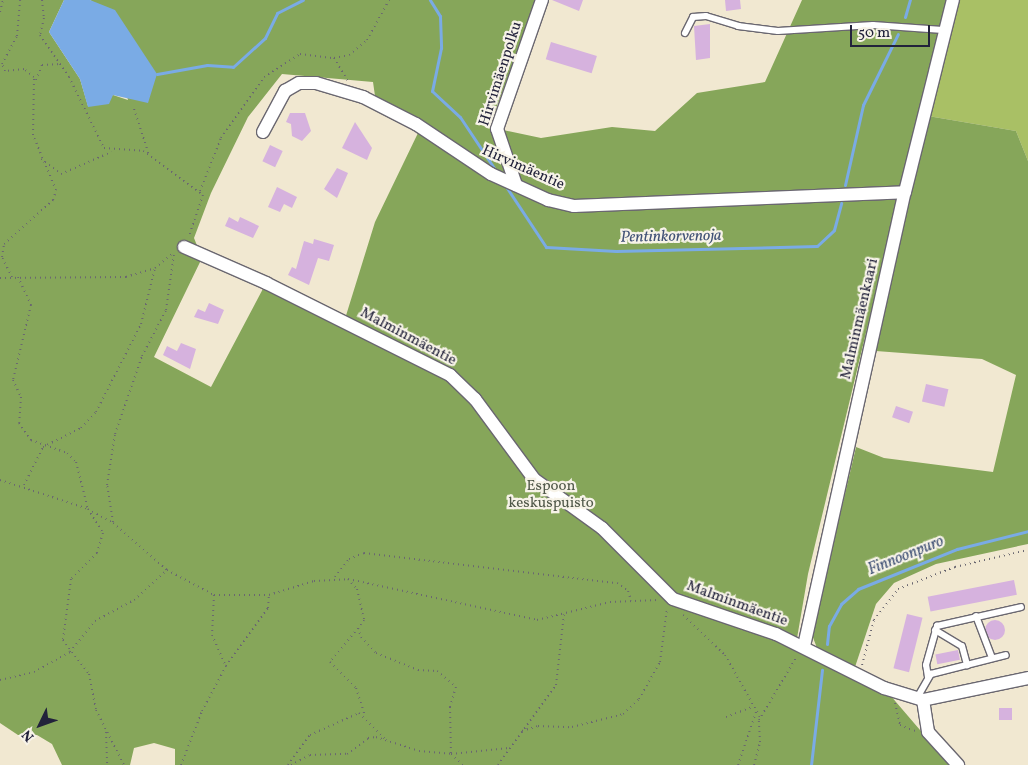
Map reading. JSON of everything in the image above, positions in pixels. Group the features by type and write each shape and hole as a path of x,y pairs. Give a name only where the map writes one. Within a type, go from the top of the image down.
{"street":[{"name":"Hirvimäenpolku","path":"516,185 497,129 542,0"},
{"name":"Malminmäenkaari","path":"804,646 904,192 943,30 953,0"},
{"name":"Hirvimäentie","path":"263,132 276,104 299,83 356,95 416,124 458,155 516,185 548,200 574,206 904,192"},
{"name":"Malminmäentie","path":"179,250 266,283 450,375 475,399 534,479 602,528 671,605 804,646 859,675 897,692 920,699 1028,678"},
{"path":"920,699 928,732 958,765"}],"lane":[{"path":"685,33 693,17 706,16 738,26 778,31 873,26 943,30"},
{"path":"920,699 928,677 926,665 935,630 946,622 1021,607"},
{"path":"976,616 992,658"},
{"path":"935,630 962,646 967,665"},
{"path":"928,677 1006,655"}],"path":[{"path":"0,12 3,0"},
{"path":"5,71 3,60 17,36 20,0"},
{"path":"42,0 44,18 40,28 40,36 61,64 84,113 104,148 112,152 149,155 200,191"},
{"path":"113,523 107,485 115,434 142,356 166,310 179,250 202,208 200,191 221,138 264,77 300,54 334,58 349,54 367,40 388,0"},
{"path":"334,58 356,95"},
{"path":"12,277 2,257 4,244 55,195 55,184 39,158 33,135 36,83 42,64 61,64"},
{"path":"0,73 24,70 36,83"},
{"path":"134,109 149,155"},
{"path":"39,158 61,174 112,152"},
{"path":"0,278 126,277 155,268 179,250"},
{"path":"24,486 43,447 81,428 96,412 141,324 155,268"},
{"path":"18,277 31,305 13,380 21,397 19,423 23,434 43,447 67,453 76,462 88,509 104,533 103,542 71,579 61,630 70,652 89,674 93,683 89,690 106,731 124,765"},
{"path":"0,480 24,486 88,509 113,523 167,570 214,594 269,595 334,578 348,579 537,620 631,600 671,605 662,657 639,699 623,714 572,727 538,726 522,730"},
{"path":"859,675 874,620 898,590 955,567 1028,550"},
{"path":"334,578 349,559 364,553 617,583 628,591 631,600"},
{"path":"0,680 34,672 70,652 95,621 134,600 167,570"},
{"path":"348,579 356,589 364,620 330,662 356,688 365,715 389,743"},
{"path":"214,594 212,636 226,666"},
{"path":"181,765 202,711 226,666 268,608 269,595"},
{"path":"651,601 659,603"},
{"path":"678,612 725,655 760,718"},
{"path":"498,765 556,685 564,614"},
{"path":"358,628 376,653 418,670 438,670 456,687 450,707 451,754 463,765"},
{"path":"754,765 760,718 804,646"},
{"path":"897,692 894,712 900,725 928,732"},
{"path":"726,717 752,706"},
{"path":"738,765 756,712"},
{"path":"289,765 310,735 359,713 365,715"},
{"path":"106,731 106,765"},
{"path":"289,765 310,756 346,754 368,738 451,754 509,748"}],"green space":[{"name":"Espoon keskuspuisto","path":"0,0 64,0 49,32 80,79 88,106 113,95 128,100 102,8 90,0 537,0 489,127 541,138 612,127 655,131 697,93 765,82 802,0 946,0 808,574 795,650 884,688 950,765 175,765 175,749 154,743 134,748 130,765 62,765 52,744 37,735 18,735 0,723","holes":["282,74 373,82 375,96 403,111 418,133 375,222 344,322 266,283 211,387 154,357 202,258 194,238 211,193 248,117"]},
{"path":"960,0 1028,0 1028,161 1016,131 928,116 953,8"},
{"path":"928,116 1016,131 1028,161 1028,544 936,564 894,583 876,604 855,667 817,648 812,635 856,447 884,458 993,472 1016,375 982,359 876,351"}],"water":[{"path":"64,0 90,0 115,10 157,74 148,103 113,95 109,104 88,107 80,79 49,32"}],"building":[{"path":"552,0 583,0 579,11"},
{"path":"725,0 740,0 741,9 726,11"},
{"path":"710,24 710,58 696,60 694,26"},
{"path":"551,42 597,56 592,73 546,59"},
{"path":"290,113 305,113 311,131 302,141 292,136 291,124 286,122"},
{"path":"355,122 372,148 367,160 342,148"},
{"path":"270,145 283,151 275,167 262,161"},
{"path":"337,168 348,173 337,198 324,189"},
{"path":"277,187 297,197 292,208 284,204 280,212 268,207"},
{"path":"229,217 238,222 240,217 259,226 253,238 225,226"},
{"path":"314,239 334,245 329,261 318,258 309,285 288,275 292,267 296,269 304,241 313,244"},
{"path":"209,303 224,310 218,324 194,317 198,309 205,312"},
{"path":"181,343 196,349 190,369 163,355 167,346 177,351"},
{"path":"926,384 948,389 944,407 922,402"},
{"path":"896,406 913,412 909,423 892,417"},
{"path":"1014,580 1017,595 930,612 928,597"},
{"path":"907,614 923,618 909,672 893,668"},
{"path":"995,620 1002,623 1005,630 1002,637 995,640 988,637 985,630 988,623"},
{"path":"958,650 960,660 937,664 935,654"},
{"path":"999,708 1012,708 1012,720 999,720"}],"waterway":[{"name":"Pentinkorvenoja","path":"157,74 207,65 233,67 265,38 277,13 303,0"},
{"name":"Pentinkorvenoja","path":"430,0 440,16 441,48 432,91 460,117 494,168"},
{"name":"Pentinkorvenoja","path":"905,17 910,0"},
{"name":"Pentinkorvenoja","path":"845,185 863,105 898,34"},
{"name":"Pentinkorvenoja","path":"507,188 546,247 616,251 817,246 834,230 841,203"},
{"name":"Finnoonpuro","path":"827,644 829,626 841,604 858,589 957,549 1028,531"},
{"name":"Finnoonpuro","path":"811,765 822,670"}]}
